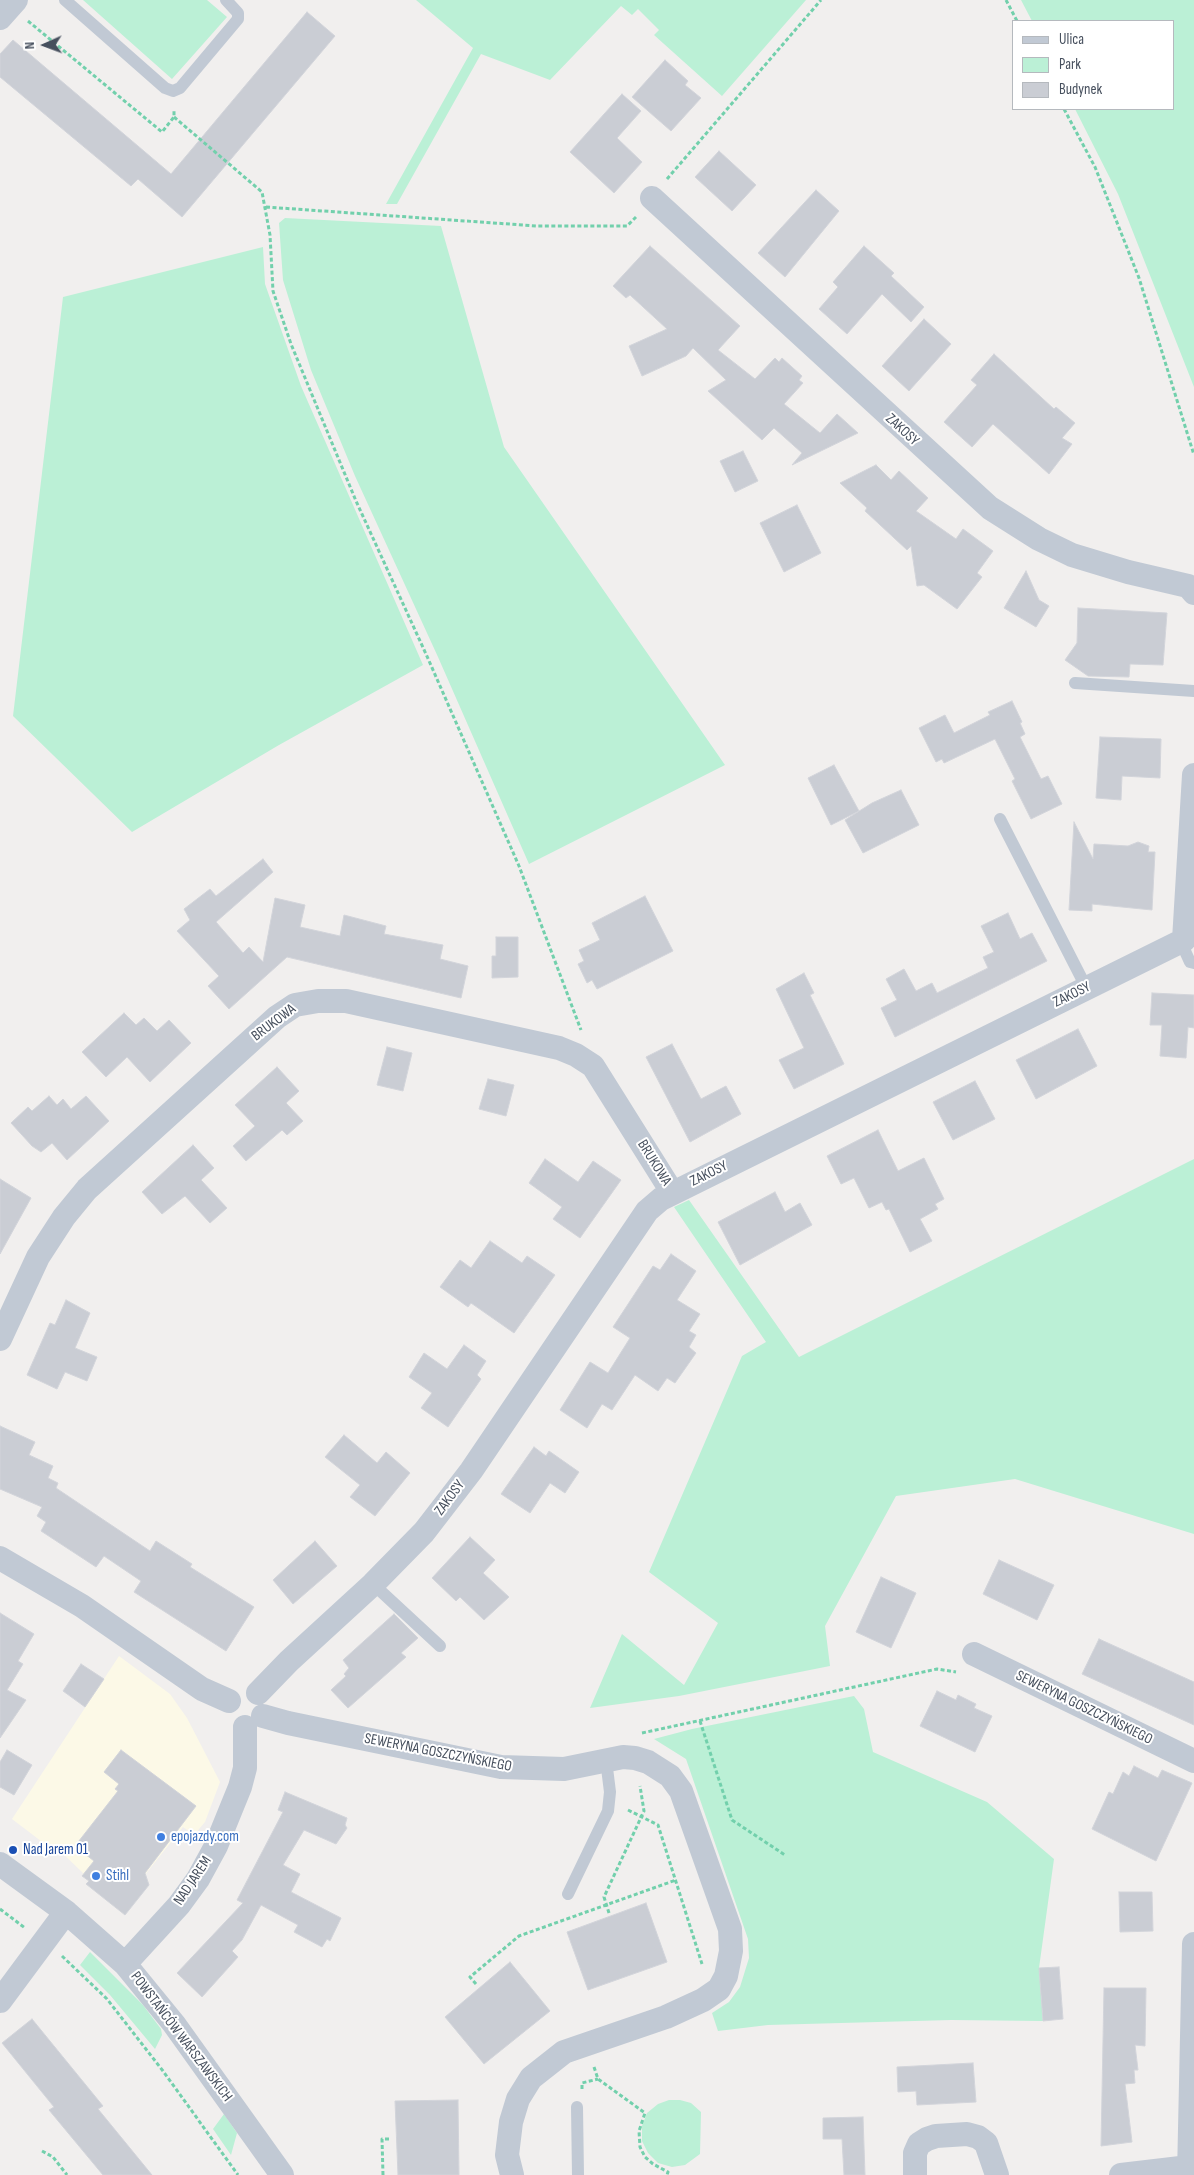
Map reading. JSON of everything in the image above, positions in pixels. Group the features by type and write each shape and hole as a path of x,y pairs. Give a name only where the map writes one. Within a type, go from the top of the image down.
{"street":[{"name":"ZAKOSY","path":"652,198 990,508 1039,539 1072,555 1128,572 1188,586 1194,593"},
{"path":"1184,940 1194,775"},
{"name":"ZAKOSY","path":"256,1712 289,1660 373,1584 424,1532 454,1493 647,1211 672,1192 1184,940"},
{"name":"BRUKOWA","path":"0,1339 38,1257 64,1217 87,1189 277,1017 295,1004 318,1001 346,1001 559,1048 576,1055 593,1066 672,1192"},
{"path":"0,1558 82,1606 202,1688 229,1701 228,1714 232,1720 256,1712"},
{"name":"SEWERYNA GOSZCZYŃSKIEGO","path":"969,1664 1194,1761"},
{"name":"SEWERYNA GOSZCZYŃSKIEGO","path":"256,1712 288,1723 501,1768 564,1769 606,1760 635,1758 648,1762 670,1776 681,1791 730,1929 729,1965 726,1976 719,1988 703,2000 666,2017 564,2052 531,2078 518,2099 511,2122 507,2155 512,2175"},
{"name":"NAD JAREM","path":"126,1964 198,1879 216,1846 240,1787 256,1712"},
{"name":"POWSTAŃCÓW WARSZAWSKICH","path":"0,1864 66,1912 126,1964 174,2024 282,2175"},
{"path":"0,2001 66,1912"},
{"path":"1121,2175 1189,2171 1192,2129 1194,1944"},
{"path":"915,2175 915,2153 919,2144 927,2138 936,2136 967,2134 978,2138 986,2144 997,2175"}],"lane":[{"path":"65,0 165,88 173,91 180,88 238,19 238,13 226,0"},
{"path":"1075,683 1194,691"},
{"path":"1000,819 1086,987"},
{"path":"1184,940 1185,951 1190,962 1194,963"},
{"path":"373,1584 440,1646"},
{"path":"568,1894 608,1811 610,1792 606,1760"},
{"path":"577,2107 578,2175"}],"path":[{"path":"266,207 537,226 627,226 821,0"},
{"path":"1006,0 1016,20"},
{"path":"9,8 162,132 174,117 262,192 266,207 273,291 291,344 356,501 426,654 519,866 584,1038"},
{"path":"1065,110 1095,166 1139,278 1194,455"},
{"path":"642,1733 937,1669 969,1664"},
{"path":"700,1721 732,1820 785,1855"},
{"path":"609,1914 604,1897 642,1818 658,1825 704,1969"},
{"path":"476,1984 470,1977 519,1936 676,1880"},
{"path":"0,1909 69,1962 107,1999 163,2071 238,2175"},
{"path":"598,2079 645,2113 639,2131 640,2147 653,2164 668,2172 667,2175"},
{"path":"383,2175 382,2139 390,2139"},
{"path":"42,2151 53,2157 67,2175"}],"shaded area":[{"path":"119,1656 170,1694 187,1718 220,1782 205,1822 194,1835 183,1827 144,1876 148,1880 148,1886 125,1915 86,1884 89,1881 82,1876 83,1873 57,1848 54,1851 12,1819"}],"green space":[{"path":"83,0 207,0 227,17 172,79"},
{"path":"416,0 806,0 722,96 654,35 659,30 638,9 632,15 621,6 550,80 481,54 397,204 386,204 473,48"},
{"path":"1021,0 1194,0 1194,387 1118,194 1076,110 1174,110 1174,20 1031,20"},
{"path":"285,218 441,226 504,447 725,765 529,864 438,657 355,476 311,370 283,280 279,223"},
{"path":"263,247 265,284 301,386 423,665 279,745 132,832 13,716 63,297"},
{"path":"1194,1159 1194,1534 1015,1479 896,1496 825,1626 830,1666 679,1696 590,1708 622,1634 684,1685 718,1623 649,1572 742,1356 766,1342 674,1207 689,1200 799,1357"},
{"path":"854,1696 864,1709 873,1752 987,1802 1054,1859 1039,1968 1043,2021 951,2020 768,2025 718,2031 712,2013 729,2002 740,1987 749,1958 748,1939 686,1759 654,1739 692,1729"},
{"path":"90,1952 143,2005 161,2029 162,2035 155,2049 110,1995 80,1965"},
{"path":"669,2100 691,2103 701,2112 700,2154 685,2165 672,2167 658,2163 648,2153 642,2141 642,2126 647,2113 658,2104"},
{"path":"224,2114 237,2133 231,2155 213,2129"}],"building":[{"path":"307,12 335,36 182,217 138,179 131,186 0,77 0,54 13,40 171,174"},
{"path":"665,60 688,81 685,85 701,98 671,131 632,97"},
{"path":"622,94 641,111 617,138 642,162 614,193 570,152"},
{"path":"719,151 756,185 732,211 695,177"},
{"path":"816,190 839,211 785,277 758,253"},
{"path":"650,246 740,326 718,350 755,379 775,358 779,362 782,358 802,376 799,380 803,383 784,404 820,433 837,414 858,433 792,465 802,453 774,428 762,440 708,391 726,380 693,348 686,356 642,376 629,346 667,329 630,295 626,298 613,286"},
{"path":"864,246 894,273 891,276 924,307 911,322 882,294 847,334 819,309 838,287 833,282"},
{"path":"924,319 951,344 909,391 882,366"},
{"path":"994,354 1054,409 1056,407 1075,423 1062,438 1072,444 1049,474 993,424 972,447 944,422 977,385 971,380"},
{"path":"743,451 758,481 735,492 720,461"},
{"path":"876,465 891,480 899,471 928,498 916,511 956,539 963,529 993,551 977,573 982,577 957,609 924,585 917,586 911,546 907,550 865,511 867,508 840,483"},
{"path":"797,505 821,553 784,572 760,523"},
{"path":"1026,571 1039,600 1049,606 1036,627 1004,608"},
{"path":"1078,608 1167,613 1163,665 1130,664 1129,677 1088,676 1065,660 1077,643"},
{"path":"1012,701 1022,722 1020,723 1025,734 1020,737 1041,779 1048,776 1062,804 1031,819 1012,781 1015,779 995,739 944,763 942,759 936,762 919,728 945,715 954,733 990,715 988,712"},
{"path":"1100,737 1161,739 1160,778 1122,776 1121,800 1096,798"},
{"path":"834,765 859,811 831,825 808,778"},
{"path":"901,790 919,825 863,853 845,820 872,803"},
{"path":"1074,822 1093,859 1094,844 1128,846 1138,842 1149,846 1148,852 1155,852 1152,910 1092,904 1092,911 1069,910"},
{"path":"263,859 273,872 216,922 243,953 249,947 263,962 275,898 305,905 300,927 340,936 344,915 386,926 384,934 443,945 440,959 468,966 461,998 287,957 229,1009 208,986 219,976 177,931 190,920 184,909 210,889 216,896"},
{"path":"645,896 673,951 597,989 592,980 587,983 578,964 584,961 579,950 600,940 592,923"},
{"path":"1008,913 1020,939 1032,933 1047,961 895,1037 881,1008 897,1000 886,979 904,969 916,991 932,983 937,993 988,968 983,957 994,952 981,926"},
{"path":"496,937 518,937 518,977 492,978 492,956 496,956"},
{"path":"804,973 814,993 810,995 844,1064 794,1089 779,1060 804,1048 776,989"},
{"path":"1152,993 1194,995 1194,1028 1188,1027 1186,1058 1160,1056 1162,1025 1150,1025"},
{"path":"124,1013 136,1025 144,1018 157,1031 169,1020 191,1043 150,1082 127,1057 106,1077 82,1052"},
{"path":"1078,1029 1097,1066 1036,1099 1016,1060"},
{"path":"672,1044 701,1099 726,1086 741,1114 690,1142 646,1057"},
{"path":"387,1047 412,1053 403,1091 377,1085"},
{"path":"277,1067 299,1091 286,1103 303,1121 287,1135 282,1130 246,1161 233,1146 255,1126 235,1105"},
{"path":"488,1079 514,1085 506,1116 479,1109"},
{"path":"975,1081 995,1119 953,1140 933,1102"},
{"path":"49,1096 57,1105 63,1099 71,1109 86,1096 109,1121 67,1160 52,1143 41,1152 32,1146 11,1123 28,1107 32,1111"},
{"path":"878,1130 898,1171 924,1158 944,1199 935,1204 938,1209 920,1219 932,1241 910,1252 889,1209 886,1210 882,1202 869,1208 854,1178 841,1184 827,1156"},
{"path":"193,1145 214,1168 201,1180 227,1208 210,1223 185,1196 162,1214 142,1192"},
{"path":"545,1159 578,1182 593,1161 621,1180 580,1238 553,1219 562,1207 529,1183"},
{"path":"0,1179 31,1198 0,1254"},
{"path":"775,1192 785,1212 800,1203 812,1225 740,1265 718,1222"},
{"path":"490,1241 522,1263 527,1256 555,1275 514,1333 471,1303 468,1307 440,1287 460,1260 471,1268"},
{"path":"671,1254 696,1271 677,1300 700,1314 689,1331 696,1335 689,1347 696,1353 675,1383 667,1378 658,1391 635,1375 612,1410 602,1404 587,1428 560,1410 590,1362 608,1373 630,1338 613,1327 653,1266 660,1270"},
{"path":"66,1300 90,1313 75,1348 97,1357 87,1381 65,1372 57,1389 27,1375 50,1323 55,1325"},
{"path":"464,1345 486,1361 477,1375 481,1379 448,1427 421,1408 432,1393 409,1377 424,1353 447,1369"},
{"path":"0,1426 35,1442 29,1455 53,1466 48,1478 58,1483 56,1488 150,1551 156,1541 192,1564 190,1567 254,1607 226,1651 134,1592 141,1581 104,1556 96,1567 41,1531 46,1522 37,1516 42,1507 0,1489"},
{"path":"344,1435 377,1463 386,1452 410,1473 375,1516 350,1497 360,1485 325,1457"},
{"path":"534,1447 546,1456 549,1451 579,1472 565,1493 550,1483 530,1513 501,1494"},
{"path":"470,1537 495,1560 483,1573 509,1597 484,1620 460,1597 456,1601 432,1578"},
{"path":"315,1541 337,1566 293,1604 273,1580"},
{"path":"999,1560 1054,1585 1037,1620 983,1594"},
{"path":"881,1577 916,1593 891,1648 856,1632"},
{"path":"0,1613 34,1634 18,1661 23,1664 7,1690 26,1700 0,1738"},
{"path":"394,1614 418,1638 401,1653 406,1657 348,1708 331,1690 346,1676 344,1674 349,1668 343,1660"},
{"path":"1099,1639 1194,1682 1194,1725 1082,1674"},
{"path":"81,1664 104,1679 85,1707 63,1691"},
{"path":"937,1691 956,1700 958,1695 976,1704 974,1708 992,1716 975,1752 920,1726"},
{"path":"7,1750 32,1765 14,1795 0,1787 0,1762"},
{"path":"121,1750 196,1806 145,1873 149,1885 125,1915 86,1884 89,1881 82,1876 94,1861 75,1846 118,1791 115,1789 119,1784 104,1772"},
{"path":"1134,1766 1158,1778 1162,1770 1192,1783 1156,1861 1092,1829 1109,1792 1113,1794 1123,1772 1129,1776"},
{"path":"285,1792 347,1818 345,1825 347,1828 336,1844 304,1830 283,1865 300,1874 291,1892 341,1918 330,1941 327,1939 322,1947 294,1932 298,1925 261,1905 242,1940 232,1951 238,1957 202,1997 177,1973 243,1903 237,1900 283,1812 278,1810"},
{"path":"1119,1892 1152,1892 1153,1931 1120,1932"},
{"path":"646,1903 667,1962 588,1990 567,1932"},
{"path":"510,1962 550,2011 484,2064 445,2017"},
{"path":"1059,1967 1063,2019 1043,2021 1039,1968"},
{"path":"1104,1988 1146,1988 1145,2046 1135,2045 1138,2070 1134,2070 1135,2083 1125,2084 1132,2142 1101,2146"},
{"path":"32,2019 103,2106 98,2109 152,2175 103,2175 49,2110 54,2107 2,2043"},
{"path":"973,2063 976,2102 917,2105 916,2091 898,2092 897,2067"},
{"path":"458,2100 459,2175 398,2175 395,2101"},
{"path":"863,2117 865,2175 844,2175 842,2139 823,2139 823,2118"}],"place":[{"name":"epojazdy.com","path":"161,1837"},
{"name":"Nad Jarem 01","path":"13,1850"},
{"name":"Stihl","path":"96,1876"}]}
